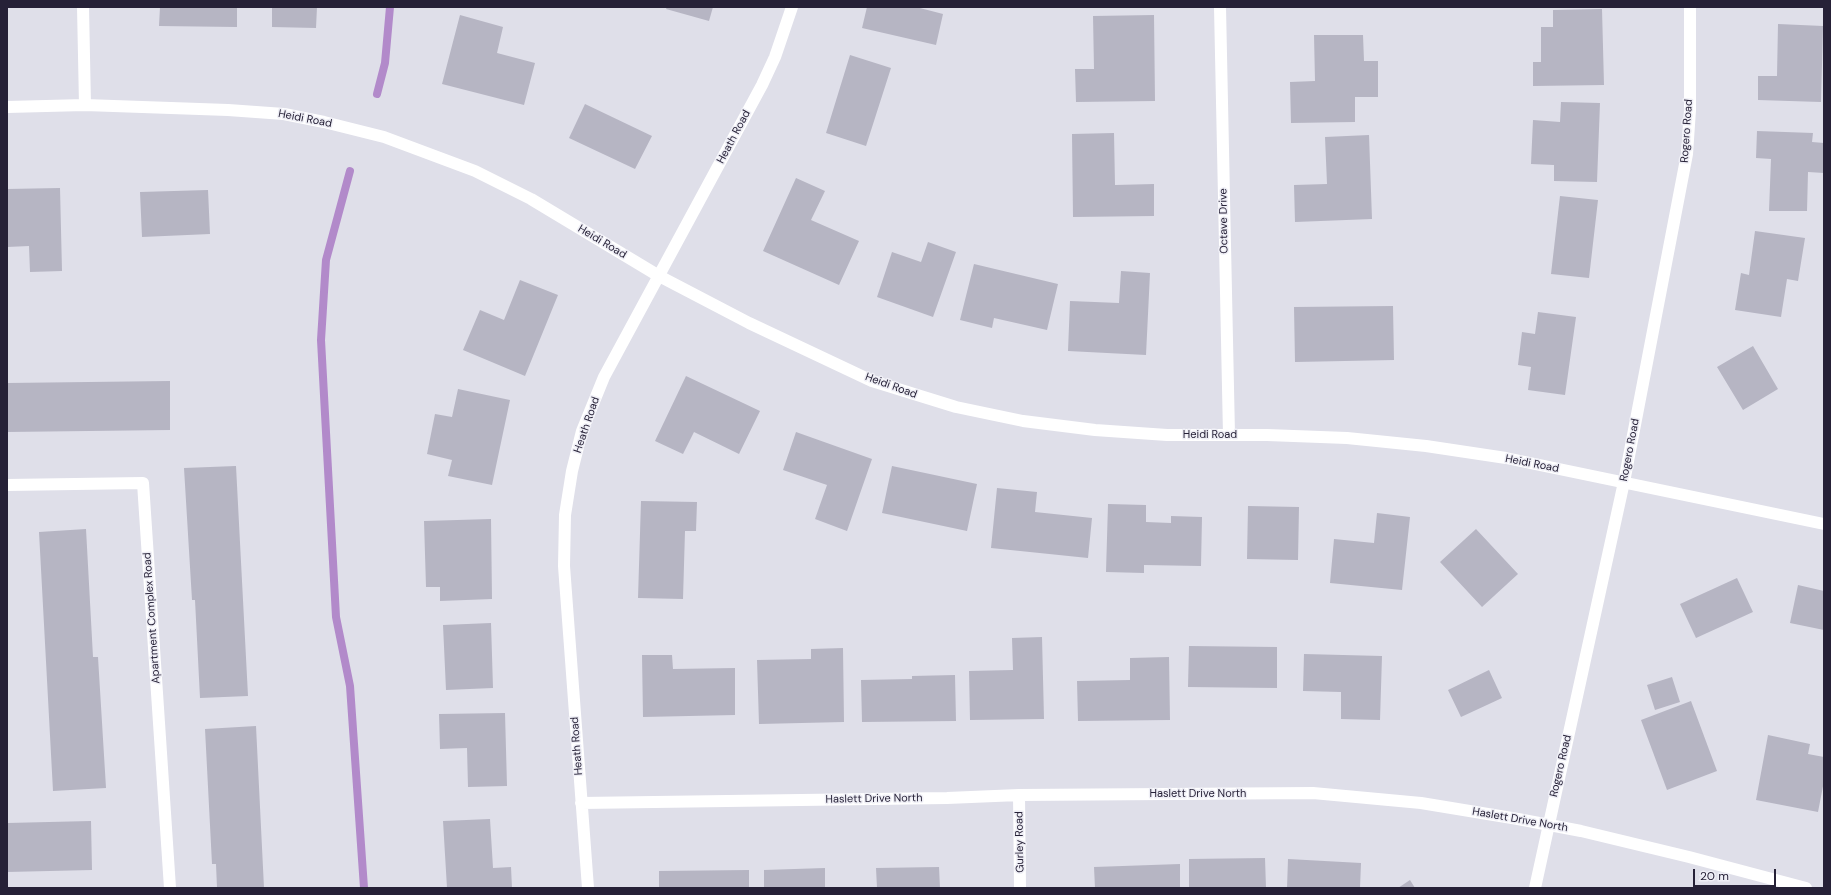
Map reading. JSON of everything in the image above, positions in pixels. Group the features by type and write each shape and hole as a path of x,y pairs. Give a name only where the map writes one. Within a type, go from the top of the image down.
{"street":[{"path":"82,7 85,105"},
{"name":"Heath Road","path":"588,888 564,566 565,515 572,472 582,431 604,376 762,85 775,57 792,7"},
{"name":"Octave Drive","path":"1220,7 1229,435"},
{"name":"Rogero Road","path":"1534,888 1624,482 1687,154 1690,110 1690,7"},
{"name":"Heidi Road","path":"7,107 85,105 228,110 284,114 384,137 441,157 482,174 531,200 659,276 749,323 872,381 956,407 1023,421 1095,430 1167,435 1347,438 1426,446 1506,458 1824,524"},
{"name":"Apartment Complex Road","path":"7,486 143,484 170,888"},
{"name":"Haslett Drive North","path":"581,803 947,798 1019,795 1313,793 1422,803 1581,831 1688,856 1806,888"},
{"name":"Gurley Road","path":"1019,795 1020,888"}],"building":[{"path":"160,7 237,7 237,27 159,26"},
{"path":"272,7 317,7 316,28 272,27"},
{"path":"667,7 713,7 709,21 666,9"},
{"path":"867,7 916,7 943,14 936,45 862,28"},
{"path":"1602,9 1604,85 1533,86 1533,62 1541,62 1541,27 1553,27 1553,10"},
{"path":"460,15 503,27 497,53 535,63 524,105 442,84"},
{"path":"1154,15 1155,101 1076,102 1075,69 1094,69 1093,16"},
{"path":"1778,24 1823,26 1821,102 1758,100 1758,76 1777,76"},
{"path":"1314,35 1363,35 1364,61 1378,61 1378,97 1355,97 1355,122 1291,123 1290,82 1315,81"},
{"path":"850,55 891,68 866,146 826,133"},
{"path":"1561,102 1600,103 1597,182 1554,181 1554,165 1531,164 1533,120 1560,122"},
{"path":"585,104 652,136 635,169 569,138"},
{"path":"1757,131 1813,133 1812,142 1824,143 1824,173 1808,172 1807,211 1769,211 1771,159 1756,158"},
{"path":"1114,133 1115,185 1154,184 1154,216 1073,217 1072,134"},
{"path":"1369,135 1372,219 1295,222 1294,185 1327,184 1325,137"},
{"path":"796,178 825,191 811,220 859,241 839,285 763,251"},
{"path":"60,188 62,271 30,272 29,246 7,247 7,189"},
{"path":"208,190 210,234 142,237 140,192"},
{"path":"1560,196 1598,200 1589,278 1551,274"},
{"path":"1755,231 1805,238 1798,281 1787,279 1781,317 1735,310 1741,273 1749,275"},
{"path":"928,242 956,252 933,317 877,297 892,252 921,262"},
{"path":"974,264 1058,284 1047,330 994,318 992,328 960,320"},
{"path":"1121,271 1150,273 1146,355 1068,351 1070,301 1119,303"},
{"path":"520,280 558,295 525,376 463,350 480,310 504,320"},
{"path":"1393,306 1394,360 1295,362 1294,307"},
{"path":"1538,312 1576,317 1565,395 1528,390 1531,367 1518,365 1522,332 1535,334"},
{"path":"1753,346 1778,389 1743,410 1717,367"},
{"path":"686,376 760,411 739,454 694,432 683,454 655,441"},
{"path":"170,381 170,430 7,432 7,383"},
{"path":"458,389 510,400 492,485 448,476 452,460 427,454 435,414 452,417"},
{"path":"796,432 872,459 847,531 815,519 827,485 783,470"},
{"path":"236,466 248,696 200,698 195,600 192,600 184,468"},
{"path":"892,466 977,484 967,531 882,513"},
{"path":"997,488 1037,492 1035,512 1092,518 1088,558 991,548"},
{"path":"641,501 697,502 696,531 685,531 683,599 638,598"},
{"path":"1108,504 1146,505 1146,522 1171,523 1171,516 1202,517 1201,566 1144,565 1144,573 1106,572"},
{"path":"1248,506 1299,507 1298,560 1247,559"},
{"path":"1377,513 1410,517 1402,590 1330,583 1334,539 1374,543"},
{"path":"491,519 492,599 440,601 440,587 426,587 424,521"},
{"path":"86,529 93,657 98,657 106,788 53,791 39,532"},
{"path":"1476,529 1518,574 1482,607 1440,562"},
{"path":"1737,578 1753,612 1696,638 1680,604"},
{"path":"1798,585 1824,591 1824,630 1790,623"},
{"path":"491,623 493,688 446,690 443,625"},
{"path":"1042,637 1044,719 970,720 969,671 1013,670 1012,638"},
{"path":"1189,646 1277,647 1277,688 1188,687"},
{"path":"843,648 844,722 759,724 757,660 811,659 811,649"},
{"path":"1304,654 1382,656 1380,720 1341,719 1341,692 1303,691"},
{"path":"642,655 672,655 673,669 735,668 735,715 643,717"},
{"path":"1169,657 1170,720 1078,721 1077,681 1130,680 1130,658"},
{"path":"1489,670 1502,698 1461,717 1448,690"},
{"path":"955,675 956,721 862,722 861,680 912,679 912,676"},
{"path":"1672,677 1680,702 1655,710 1647,685"},
{"path":"1691,701 1717,771 1667,790 1641,720"},
{"path":"505,713 507,786 468,787 467,748 440,749 439,714"},
{"path":"256,726 264,888 217,888 216,864 212,864 205,729"},
{"path":"1768,735 1810,744 1808,754 1824,757 1824,781 1818,812 1756,800"},
{"path":"490,819 493,868 511,867 512,888 447,888 443,821"},
{"path":"91,821 92,870 7,872 7,823"},
{"path":"1265,858 1266,888 1189,888 1189,859"},
{"path":"1288,859 1361,863 1360,888 1287,888"},
{"path":"1180,864 1180,888 1095,888 1094,867"},
{"path":"939,867 940,888 877,888 876,868"},
{"path":"825,868 825,888 764,888 764,870"},
{"path":"749,870 749,888 659,888 659,871"},
{"path":"1410,880 1415,888 1398,888"}],"waterway":[{"path":"377,94 385,63 390,7"},
{"path":"350,171 326,260 321,340 336,617 350,686 364,888"}]}
